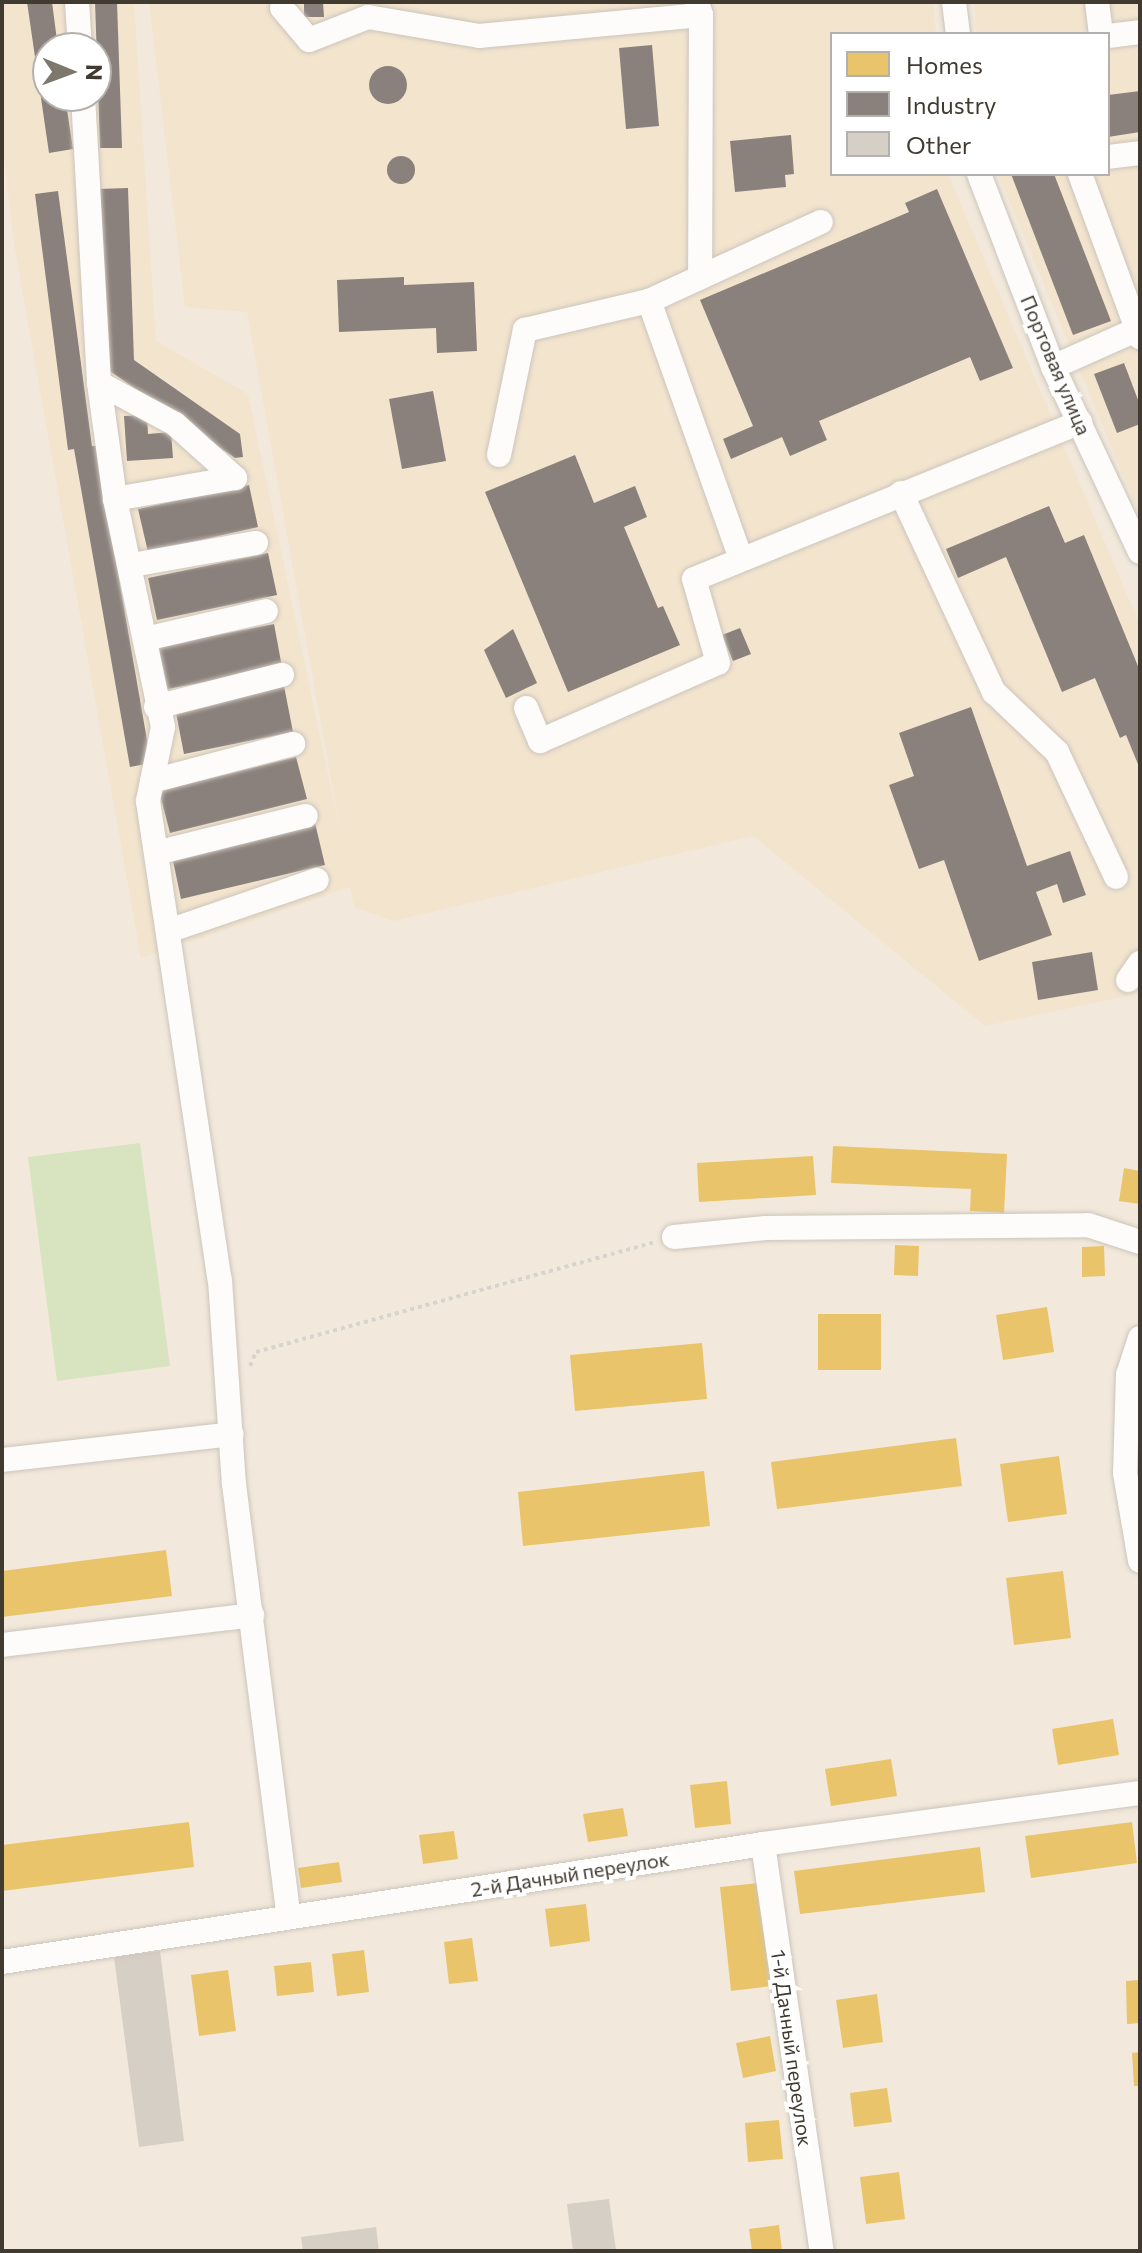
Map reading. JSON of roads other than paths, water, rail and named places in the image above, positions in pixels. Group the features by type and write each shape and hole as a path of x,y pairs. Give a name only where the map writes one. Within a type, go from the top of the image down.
{"street":[{"path":"77,2 79,32"},
{"path":"954,2 958,32"},
{"path":"1097,2 1101,32"},
{"path":"282,8 309,40 368,17 479,36 699,8 700,277"},
{"path":"1110,36 1140,32"},
{"path":"84,112 99,383 115,499 132,565 156,707 163,727 148,801 160,852 220,1280 232,1434 289,1917"},
{"path":"1110,157 1140,153"},
{"name":"Портовая улица","path":"980,176 1053,367 1140,552"},
{"path":"1053,367 1139,331 1081,176"},
{"path":"499,455 525,330 649,301 821,222"},
{"path":"649,301 741,559"},
{"path":"99,383 175,424 235,478 115,499"},
{"path":"526,708 540,741 718,663 694,579 1080,422"},
{"path":"901,493 994,692 1057,752 1116,877"},
{"path":"132,565 256,543"},
{"path":"145,639 266,611"},
{"path":"156,707 282,675"},
{"path":"152,781 293,744"},
{"path":"160,852 306,816"},
{"path":"171,930 317,880"},
{"path":"674,1237 766,1228 1088,1225 1140,1242"},
{"path":"1140,1338 1128,1374 1125,1473 1140,1561"},
{"path":"2,1460 232,1434"},
{"path":"2,1645 252,1615"},
{"name":"2-й Дачный переулок","path":"2,1962 763,1844 1140,1793"},
{"name":"1-й Дачный переулок","path":"763,1844 822,2251"}]}
